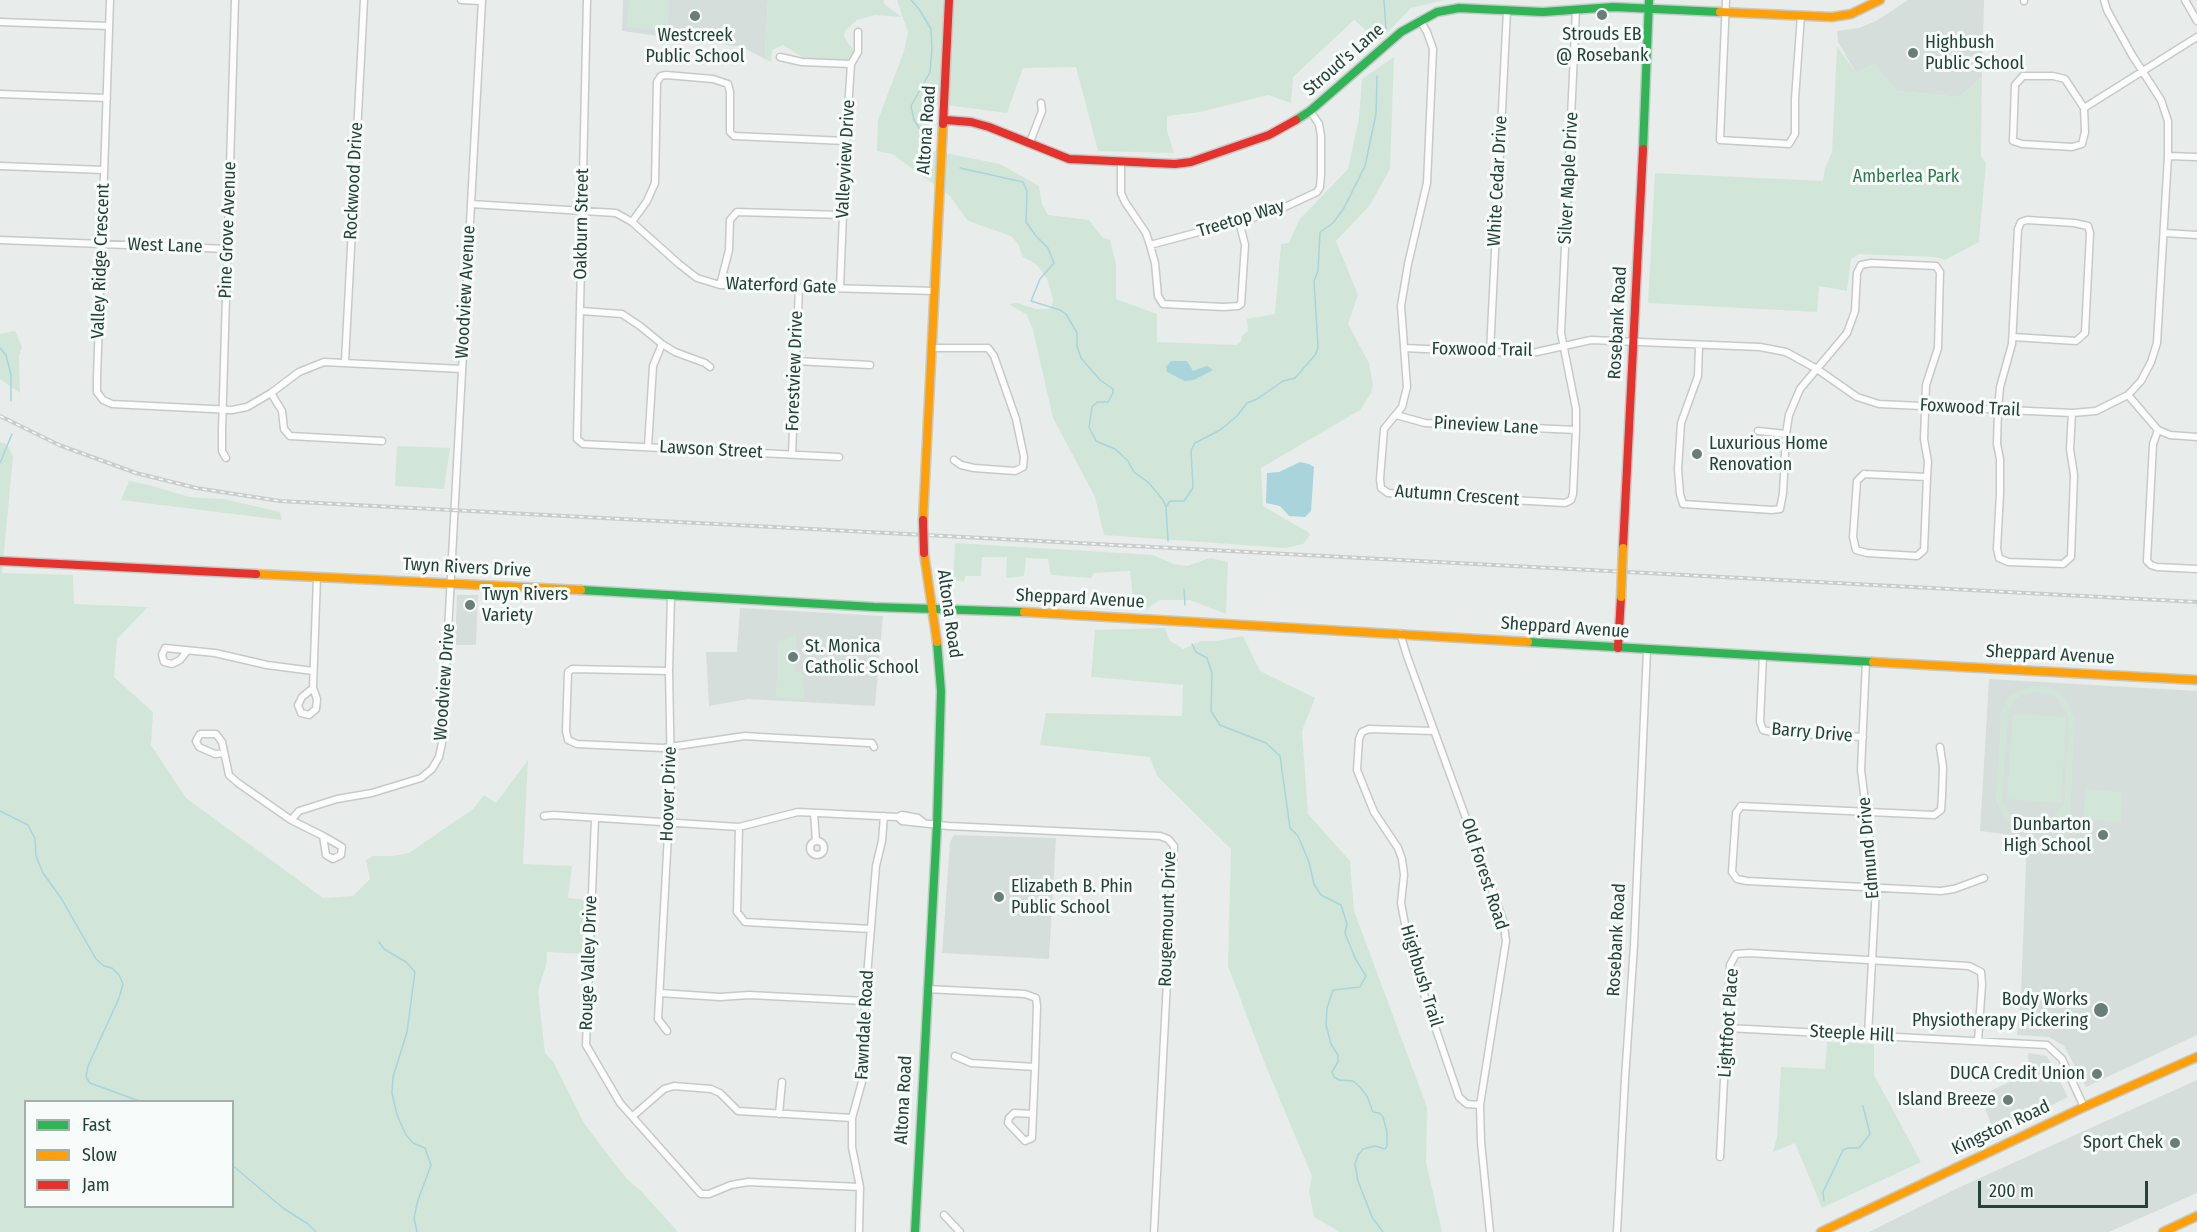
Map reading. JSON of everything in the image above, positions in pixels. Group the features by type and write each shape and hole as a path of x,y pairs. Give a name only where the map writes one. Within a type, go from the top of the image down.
{"main road":[{"name":"Altona Road","path":"915,1232 937,825 941,692 936,625 924,553 923,520 938,208 945,120 949,0"},
{"name":"Stroud's Lane","path":"945,120 971,122 1030,142 1069,159 1121,163 1191,162 1269,135 1310,111 1401,32 1437,12 1459,8 1543,12 1649,4 1725,13 1832,17 1851,14 1880,0"},
{"name":"Rosebank Road","path":"1618,648 1649,4"},
{"name":"Twyn Rivers Drive","path":"0,561 932,609"},
{"name":"Sheppard Avenue","path":"932,609 1400,633 1647,650 2197,680"},
{"name":"Kingston Road","path":"1821,1232 2085,1107 2197,1057"},
{"path":"2163,1232 2197,1216"}],"street":[{"name":"Valley Ridge Crescent","path":"110,0 98,392 103,400 112,404 223,409"},
{"name":"Pine Grove Avenue","path":"226,458 222,451 235,0"},
{"name":"Rockwood Drive","path":"345,362 364,0"},
{"path":"461,0 482,1"},
{"name":"Oakburn Street","path":"583,444 579,442 576,434 581,311 587,0"},
{"path":"1726,0 1720,140 1789,144 1795,134 1801,15"},
{"name":"Foxwood Trail","path":"1404,348 1537,352 1591,340 1760,347 1786,352 1817,369 1857,397 1879,404 2072,413 2096,411 2128,395 2141,381 2151,362 2157,343 2168,156 2166,110 2107,10 2104,0"},
{"path":"2185,0 2197,21"},
{"name":"Woodview Avenue","path":"451,585 482,1"},
{"name":"White Cedar Drive","path":"1490,352 1507,10"},
{"name":"Silver Maple Drive","path":"1563,346 1561,333 1576,10"},
{"name":"Autumn Crescent","path":"1420,20 1433,50 1427,172 1401,306 1407,387 1402,407 1384,429 1381,488 1388,493 1565,503 1571,500 1576,409 1563,346"},
{"path":"0,22 109,26"},
{"name":"Valleyview Drive","path":"840,288 851,64 858,52 858,32"},
{"path":"2084,108 2197,37"},
{"path":"780,57 802,62 851,64"},
{"path":"632,222 651,194 655,183 657,82 661,76 713,79 728,84 730,132 734,136 846,141"},
{"path":"2023,76 2053,76 2065,79 2084,108 2085,132 2082,144 2072,147 2022,144 2013,141 2015,85 2023,76"},
{"path":"0,94 107,98"},
{"path":"1030,142 1042,111 1041,103"},
{"name":"Treetop Way","path":"1150,245 1274,212 1317,192 1320,187 1321,136 1319,124 1310,111"},
{"path":"2168,156 2197,157"},
{"path":"1121,163 1120,185 1125,202 1146,233 1156,269 1158,296 1163,304 1224,307 1238,306 1241,303 1245,245 1239,221"},
{"path":"0,166 104,170"},
{"name":"Waterford Gate","path":"471,204 611,212 622,215 697,278 720,285 935,291"},
{"path":"720,285 729,249 730,220 737,212 843,215"},
{"path":"2013,337 2076,341 2085,333 2090,233 2088,226 2027,220 2021,222 2018,228 2013,337 2000,387 1998,409 1997,444 2000,459 2000,493 1997,549 1999,558 2008,562 2063,564 2071,557 2074,475 2070,449 2072,413"},
{"path":"2164,232 2197,235"},
{"name":"West Lane","path":"0,240 228,249"},
{"path":"1699,345 1698,376 1681,423 1678,470 1683,504 1780,509 1784,493 1789,415 1800,389 1843,339 1852,322 1855,311 1857,273 1861,265 1871,263 1936,266 1940,272 1938,348 1926,385 1923,439 1928,462 1924,550 1917,556 1867,553 1856,550 1853,537 1857,481 1864,474 1927,477"},
{"name":"Forestview Drive","path":"792,454 799,288"},
{"path":"581,311 622,314 675,352 710,367"},
{"path":"648,447 653,366 662,344"},
{"path":"932,348 988,348 994,356 1016,419 1024,457 1023,467 1015,471 974,468 961,465 954,460"},
{"path":"796,361 870,365"},
{"path":"223,409 247,407 299,372 324,362 462,369"},
{"path":"271,393 282,411 284,429 290,436 382,441"},
{"path":"2128,395 2158,430 2170,435 2197,437"},
{"name":"Pineview Lane","path":"1396,415 1425,423 1576,430"},
{"path":"2158,430 2152,444 2147,561 2157,567 2197,569"},
{"path":"1758,431 1786,434"},
{"name":"Lawson Street","path":"583,444 839,457"},
{"path":"313,688 317,576"},
{"name":"Woodview Drive","path":"291,819 299,811 336,799 372,793 421,778 432,769 439,757 442,743 451,585"},
{"name":"Hoover Drive","path":"667,1031 658,1019 672,747 669,671 671,595"},
{"name":"Old Forest Road","path":"1400,633 1503,920 1506,941 1480,1105 1481,1142 1490,1232"},
{"name":"Rosebank Road","path":"1617,1232 1634,945 1647,650"},
{"path":"187,651 313,671"},
{"name":"Barry Drive","path":"1763,655 1760,722 1763,730 1776,733 1863,737"},
{"name":"Edmund Drive","path":"1866,661 1861,770 1876,887 1868,1035"},
{"path":"669,671 572,669 568,672 566,731 568,740 577,744 642,748 672,747 745,736 872,743 874,747"},
{"name":"Highbush Trail","path":"1434,731 1369,729 1362,732 1359,739 1357,770 1374,812 1398,848 1402,859 1404,875 1401,903 1411,956 1459,1097 1467,1104 1480,1105"},
{"path":"224,753 215,754 199,747 196,741 200,734 216,734 222,741 229,775 291,819 323,836"},
{"path":"1940,747 1943,766 1941,810 1934,815 1741,806 1736,813 1732,872 1737,879 1747,881 1941,891 1954,889 1984,878"},
{"path":"544,816 740,827 798,812 898,817 902,815 937,825"},
{"path":"814,813 816,841"},
{"name":"Fawndale Road","path":"859,1232 860,1187 852,1147 852,1118 865,1071 863,1045 865,1001 876,866 882,841 884,816"},
{"name":"Rouge Valley Drive","path":"595,818 586,1045 620,1102 701,1194 709,1194 731,1185 748,1182 860,1187"},
{"name":"Rougemount Drive","path":"937,825 1160,836 1168,839 1174,846 1154,1232"},
{"path":"740,827 737,912 745,922 871,929"},
{"name":"Lightfoot Place","path":"1720,1157 1730,965 1736,954 1872,962"},
{"path":"1872,962 1969,966 1981,972 1978,1041"},
{"path":"927,988 1025,994 1036,998 1035,1067 1032,1138 1025,1141 1008,1124 1009,1118 1014,1113 1033,1114"},
{"path":"660,993 865,1001"},
{"name":"Steeple Hill","path":"1728,1028 2047,1045 2062,1059 2085,1107"},
{"path":"955,1056 971,1063 1035,1067"},
{"path":"779,1114 782,1082"},
{"path":"633,1116 664,1089 674,1086 711,1089 720,1094 738,1112 852,1118"},
{"path":"944,1215 960,1232"}],"shaded area":[{"name":"Westcreek Public School","path":"623,0 768,0 765,59 742,47 622,31"},
{"name":"Highbush Public School","path":"1908,0 1984,0 1982,77 1959,97 1896,91 1875,64 1856,73 1838,42 1837,31 1859,28 1876,21"},
{"path":"457,595 478,595 476,645 455,645"},
{"name":"St. Monica Catholic School","path":"740,608 883,616 875,706 748,699 709,706 706,652 737,652"},
{"name":"Dunbarton High School","path":"1989,679 2197,691 2197,1035 2086,1087 2064,1046 2049,1037 2017,1035 2021,993 2027,837 1980,831"},
{"name":"Elizabeth B. Phin Public School","path":"954,835 1056,838 1049,959 942,953 950,842"},
{"path":"2028,1053 2047,1056 2068,1097 1994,1134 1982,1099 1984,1094 2029,1073"},
{"path":"2197,1080 2197,1193 2109,1232 1869,1232 1962,1186"}],"green space":[{"path":"629,0 669,0 668,31 627,27"},
{"path":"768,0 884,0 884,4 902,17 875,15 857,20 845,31 844,37 853,50 848,60 804,58 783,45 772,50 771,62 765,59"},
{"path":"897,0 1445,0 1411,8 1379,41 1354,20 1293,77 1291,103 1268,95 1200,112 1167,116 1167,131 1174,153 1098,151 1076,67 1023,68 1007,113 930,103 930,150 1000,164 1039,186 1042,204 1048,215 1089,220 1102,237 1110,240 1116,264 1116,299 1157,314 1157,342 1236,345 1241,342 1242,336 1248,331 1247,319 1275,314 1281,244 1289,243 1299,220 1348,169 1359,118 1362,79 1394,57 1390,169 1370,205 1336,241 1358,295 1348,324 1369,363 1373,386 1371,393 1360,410 1261,468 1263,506 1308,532 1310,535 1303,544 1286,548 1104,535 1095,497 1053,418 1033,330 1027,315 1009,304 1017,303 1036,309 1051,309 1053,300 1047,278 1036,264 1023,257 1018,244 1011,236 968,221 950,196 892,154 877,151 878,120 904,51 908,32"},
{"name":"Amberlea Park","path":"1837,46 1856,73 1875,64 1897,91 1959,97 1982,77 1981,156 1986,163 1979,242 1945,260 1935,257 1859,254 1851,259 1847,291 1819,286 1817,312 1648,303 1655,173 1823,181 1825,168 1832,152"},
{"path":"15,331 22,347 19,356 20,393 0,379 0,334"},
{"path":"0,442 7,444 13,457 2,573 73,575 74,604 148,607 117,639 114,677 153,712 151,745 186,798 323,898 353,896 370,879 366,860 373,856 409,853 473,809 484,795 496,803 528,760 523,864 572,866 568,898 587,900 585,954 547,952 547,962 538,991 545,1053 553,1061 584,1123 598,1142 627,1179 678,1232 0,1232"},
{"path":"397,446 450,448 444,489 395,486"},
{"path":"129,481 189,497 224,499 280,512 282,520 121,500"},
{"path":"955,543 1153,555 1174,564 1187,566 1210,558 1228,562 1226,614 1190,600 1160,600 1146,609 1134,608 1130,571 1094,573 1091,578 1051,575 1048,559 1026,558 1024,576 1006,578 1007,557 982,557 981,576 965,576 964,582 953,580"},
{"path":"1165,628 1169,640 1183,649 1201,641 1243,636 1260,671 1315,698 1302,731 1308,814 1350,861 1354,911 1427,1107 1426,1162 1442,1232 1340,1232 1314,1217 1309,1191 1312,1176 1265,1064 1228,966 1231,849 1157,776 1150,757 1040,745 1046,713 1182,716 1183,685 1091,677 1095,630"},
{"path":"796,634 795,670 803,676 804,699 776,698 778,642"},
{"path":"2034,686 2049,687 2067,700 2075,719 2069,836 2063,835 2063,817 2050,827 2040,830 2019,828 2005,818 1996,802 2001,712 2009,697","holes":["2037,692 2052,695 2058,699 2067,714 2069,723 2064,802 2053,817 2038,824 2030,824 2021,822 2008,812 2002,801 2008,712 2015,700 2022,695"]},
{"path":"2013,714 2066,717 2061,803 2007,799"},
{"path":"2085,789 2122,792 2121,822 2084,819"},
{"path":"1827,1042 1874,1044 1874,1075 1921,1162 1822,1208 1795,1143 1773,1152 1777,1137 1781,1067 1825,1069"}],"water":[{"path":"1171,361 1187,361 1193,371 1207,366 1213,370 1194,380 1185,381 1167,372 1166,367"},
{"path":"1300,462 1314,467 1311,511 1305,517 1289,516 1280,506 1266,503 1267,473 1279,472"}],"waterway":[{"path":"911,0 931,29 930,72 911,106 927,152"},
{"path":"1384,0 1386,30"},
{"path":"1166,507 1170,501 1184,501 1193,488 1191,450 1195,443 1220,430 1237,416 1247,403 1257,399 1283,381 1295,378 1316,354 1318,347 1314,281 1318,271 1320,232 1333,223 1344,208 1365,166 1376,114 1377,76"},
{"path":"960,168 1023,182 1027,191 1026,222 1048,248 1054,263 1040,279 1031,301 1066,314 1077,333 1077,346 1081,358 1100,380 1113,389 1108,402 1097,402 1092,407 1089,427 1096,441 1115,449 1128,461 1134,472 1149,483 1163,500 1166,507 1168,541"},
{"path":"0,348 6,355 11,375 11,401"},
{"path":"0,463 12,434"},
{"path":"1184,589 1185,605"},
{"path":"1192,644 1196,652 1207,658 1212,673 1211,711 1220,725 1266,743 1280,756 1290,828 1298,836 1309,862 1314,884 1321,895 1341,905 1347,924 1345,933 1355,958 1366,976 1360,987 1333,990 1327,1008 1326,1025 1331,1044 1338,1055 1338,1062 1332,1072 1334,1077 1339,1080 1353,1081 1367,1096 1373,1112 1383,1117 1387,1132 1387,1146 1385,1149 1375,1146 1363,1149 1355,1164 1358,1181 1372,1217 1383,1232"},
{"path":"0,811 28,825 35,839 36,856 43,873 61,898 96,959 119,975 123,984 119,998 88,1066 86,1077 90,1083 137,1100"},
{"path":"379,942 384,949 406,962 415,972 407,1032 393,1077 392,1093 397,1115 406,1135 413,1143 425,1148 431,1165 414,1218 417,1232"},
{"path":"1824,1201 1823,1192 1843,1150 1859,1148 1870,1134 1863,1106"},
{"path":"234,1167 316,1232"}],"railway":[{"path":"0,416 59,445 136,473 196,488 280,501 2197,602"}],"traffic: fast":[{"path":"1643,149 1649,0"},
{"path":"1296,120 1310,111 1401,32 1437,12 1459,8 1543,12 1613,7 1720,12"},
{"path":"581,590 874,607 1024,612"},
{"path":"915,1232 937,825 941,691 937,642"},
{"path":"1528,642 1873,662"}],"traffic: slow":[{"path":"1720,12 1832,17 1851,14 1880,0"},
{"path":"923,520 943,124"},
{"path":"1621,597 1623,548"},
{"path":"924,553 937,642"},
{"path":"256,574 581,590"},
{"path":"1024,612 1528,642"},
{"path":"1873,662 2197,680"},
{"path":"1821,1232 2084,1107 2197,1057"},
{"path":"2163,1232 2197,1216"}],"traffic: jam":[{"path":"943,124 949,0"},
{"path":"945,120 971,122 989,127 1069,159 1175,164 1191,162 1269,135 1296,120"},
{"path":"1623,548 1643,149"},
{"path":"923,520 924,553"},
{"path":"0,561 256,574"},
{"path":"1618,648 1621,597"}],"place":[{"name":"Strouds EB @ Rosebank","path":"1602,15"},
{"name":"Westcreek Public School","path":"695,16"},
{"name":"Highbush Public School","path":"1913,53"},
{"name":"Luxurious Home Renovation","path":"1697,454"},
{"name":"Twyn Rivers Variety","path":"470,605"},
{"name":"St. Monica Catholic School","path":"793,657"},
{"name":"Dunbarton High School","path":"2103,835"},
{"name":"Elizabeth B. Phin Public School","path":"999,897"},
{"name":"Body Works Physiotherapy Pickering","path":"2101,1010"},
{"name":"DUCA Credit Union","path":"2097,1074"},
{"name":"Island Breeze","path":"2008,1100"},
{"name":"Sport Chek","path":"2175,1143"}]}
